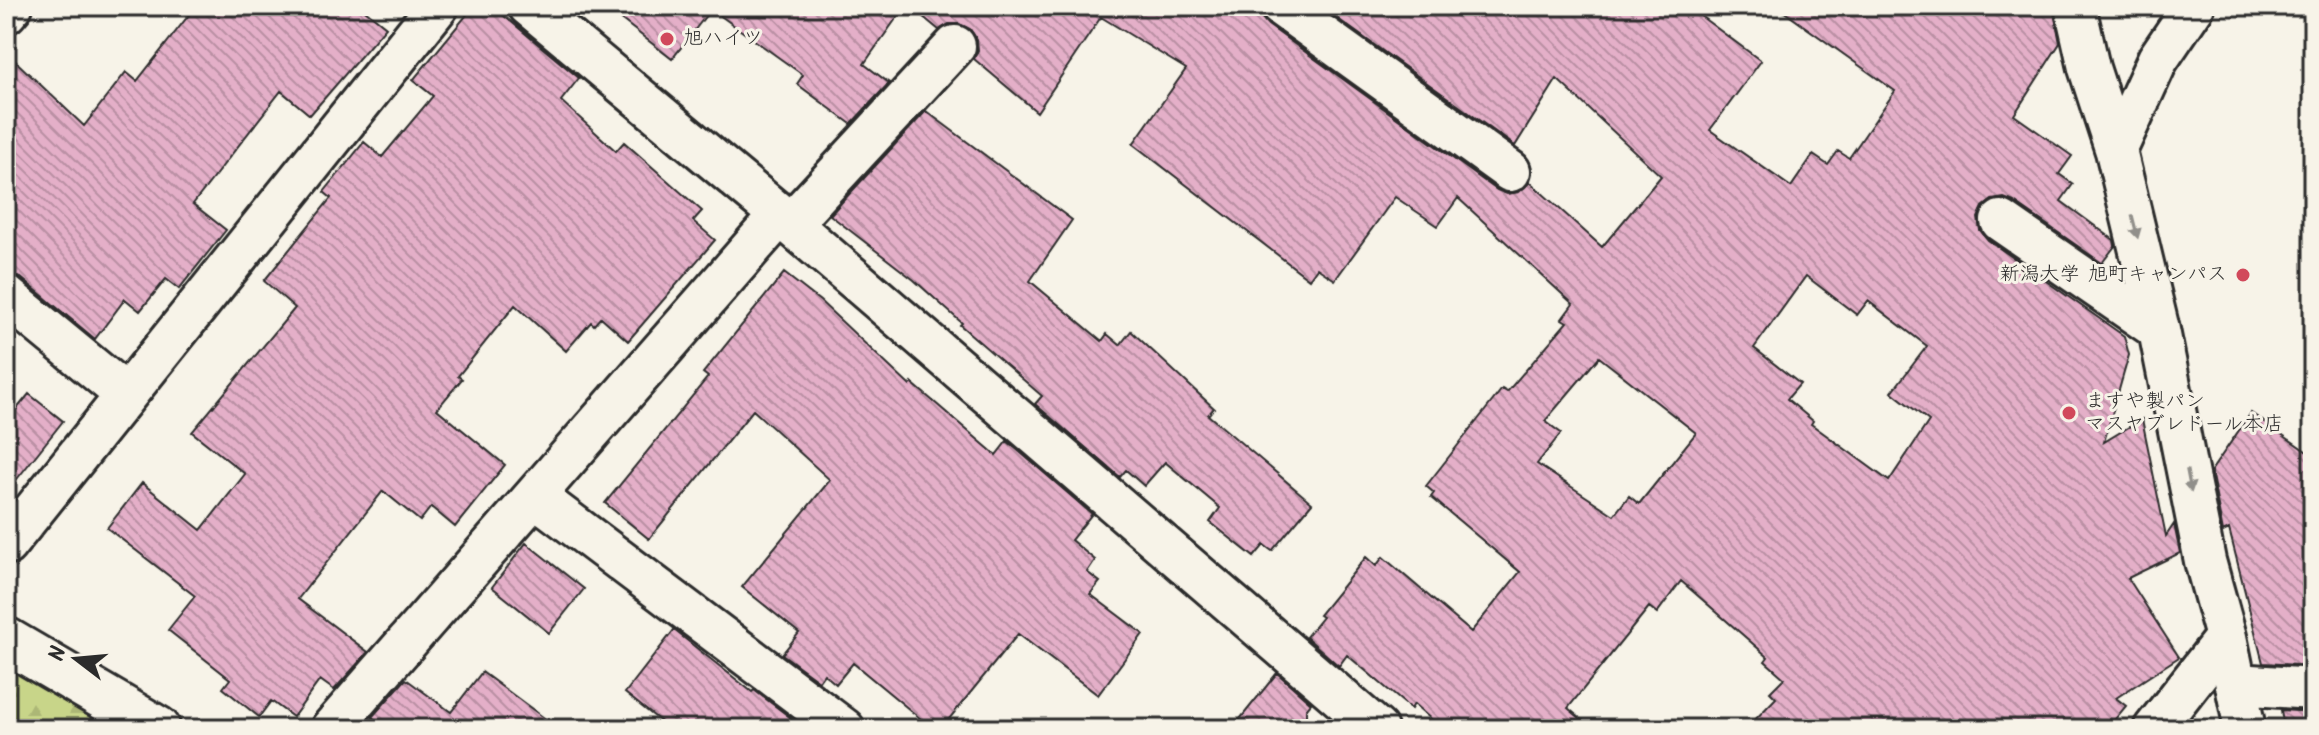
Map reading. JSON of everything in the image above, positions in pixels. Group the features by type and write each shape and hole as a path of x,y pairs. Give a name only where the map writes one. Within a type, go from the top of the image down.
{"street":[{"path":"6,13 12,6"},
{"path":"6,545 438,6"},
{"path":"529,6 785,220 1377,729"},
{"path":"1281,6 1510,171"},
{"path":"2075,6 2089,68 2116,151 2159,330 2205,561 2226,637 2245,729"},
{"path":"2116,151 2158,59 2194,6"},
{"path":"331,729 785,220 955,46"},
{"path":"2001,221 2159,330"},
{"path":"6,296 126,395"},
{"path":"536,497 844,729"},
{"path":"2154,729 2226,637"},
{"path":"6,640 158,729"},
{"path":"2236,684 2313,689"}],"green space":[{"path":"6,665 118,729 6,729"}],"building":[{"path":"196,6 360,6 386,27 310,115 281,91 193,204 226,230 179,289 166,279 140,311 125,299 95,339 21,278 6,274 6,52 84,126 126,72 137,81"},
{"path":"474,6 492,6 579,78 561,101 616,151 624,142 702,211 693,221 715,240 628,341 601,317 594,325 591,322 566,351 515,305 458,376 462,379 437,409 505,465 455,527 431,507 420,521 383,491 298,599 368,652 334,690 320,680 293,717 271,701 259,717 223,688 230,679 168,630 195,596 107,528 142,483 201,530 245,474 192,432 295,308 264,281 331,198 324,192 364,142 382,157 433,96 413,80"},
{"path":"604,6 905,6 864,64 889,83 851,124 797,84 803,75 711,9 672,59"},
{"path":"910,6 1258,6 1260,16 1268,25 1497,190 1507,194 1519,192 1530,182 1602,247 1661,176 1557,79 1515,146 1320,6 1687,6 1761,61 1710,130 1791,187 1813,155 1828,165 1838,151 1849,158 1895,91 1776,6 2053,6 2060,43 2014,115 2072,156 2059,174 2073,184 2061,201 2114,240 2115,246 2102,263 2004,198 1992,200 1983,207 1978,218 1980,230 1988,240 2124,336 2129,355 2104,442 2142,419 2166,536 2174,524 2180,553 2128,578 2179,657 2116,698 2126,706 2107,729 1746,729 1776,698 1770,692 1784,678 1765,661 1768,657 1681,581 1657,613 1649,607 1568,708 1593,729 1442,729 1414,704 1411,709 1347,655 1339,666 1306,637 1322,617 1319,615 1366,557 1376,566 1383,557 1471,632 1520,572 1431,497 1434,493 1426,486 1502,389 1507,392 1567,322 1562,319 1573,304 1458,198 1438,226 1395,197 1335,280 1317,268 1309,279 1133,144 1186,69 1101,17 1037,112 974,59 978,50 977,40 970,29 949,24 939,30","holes":["1806,276 1857,315 1868,301 1927,346 1892,392 1929,421 1889,481 1811,424 1813,421 1787,399 1800,384 1754,348","1599,357 1696,433 1639,504 1629,496 1614,515 1537,464 1561,433 1545,421"]},
{"path":"926,111 1072,220 1030,281 1102,341 1107,334 1120,345 1131,331 1214,408 1208,415 1312,503 1272,551 1264,545 1254,557 1210,522 1220,508 1165,462 1144,486 1126,470 1120,477 1035,404 1042,396 960,325 962,323 914,280 830,215"},
{"path":"784,273 820,301 910,386 912,383 996,455 1007,441 1092,514 1071,540 1095,560 1087,572 1100,582 1090,594 1143,634 1098,695 1018,634 941,729 933,729 853,663 836,684 824,674 819,681 782,654 799,633 742,587 830,480 753,410 649,539 605,503 708,377 703,373"},
{"path":"29,394 63,421 6,493 6,422"},
{"path":"2251,413 2313,456 2313,666 2263,663 2229,529 2223,532 2211,471"},
{"path":"526,543 584,589 549,633 492,587"},
{"path":"674,630 752,692 754,690 791,718 789,721 800,729 670,729 625,693"},
{"path":"482,672 559,729 388,729 372,717 406,679 451,712"},
{"path":"1277,673 1311,703 1306,709 1306,729 1232,729"},
{"path":"2281,710 2313,712 2313,729 2284,729"}],"place":[{"name":"旭ハイツ","path":"667,39"},
{"name":"新潟大学 旭町キャンパス","path":"2243,275"},
{"name":"ますや製パン マスヤブレドール本店","path":"2069,413"}]}
